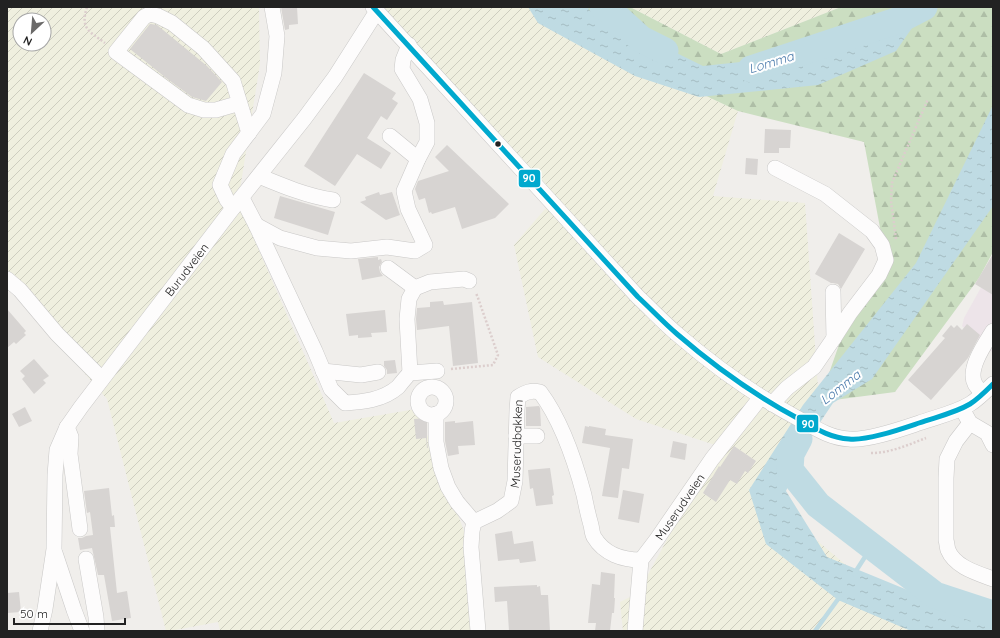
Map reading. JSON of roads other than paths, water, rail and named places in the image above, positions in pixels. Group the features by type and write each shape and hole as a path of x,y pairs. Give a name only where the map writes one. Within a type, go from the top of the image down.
{"street":[{"path":"272,7 277,36 274,73 263,114 234,154 220,185 227,200 237,203 256,225 315,351 330,389 345,403 372,400 397,388 410,373 407,319 409,299 415,288 430,282 464,279 469,281"},
{"path":"375,9 638,297 677,334 709,360 767,400 819,430 832,436 849,440 878,435 962,408 971,403 988,389 974,383 973,376 974,368 993,331"},
{"name":"Burudveien","path":"40,631 45,609 54,549 55,468 57,450 67,427 102,379 335,77 375,9"},
{"path":"240,103 216,110 204,110 188,105 116,52 144,17 150,14 172,23 203,48 233,82 240,103 249,133"},
{"path":"256,225 280,238 317,248 351,251 388,247 415,251 425,245 408,209 404,191 427,142 427,122 420,99 402,68 403,60 409,45"},
{"path":"390,136 418,159"},
{"name":"Muserudveien","path":"635,631 642,560 656,539 712,459 767,400 787,388 814,367 850,313 879,274 886,260 882,245 872,231 825,194 775,168"},
{"path":"259,176 296,191 333,200"},
{"path":"388,268 415,288"},
{"path":"7,279 20,290 57,334 102,379"},
{"path":"833,292 834,338"},
{"path":"323,371 361,375 373,373 372,400"},
{"path":"410,373 437,371"},
{"path":"432,386 439,389 445,396 445,404 443,409 436,414 431,415 424,412 418,404 419,394 427,387 432,386"},
{"path":"397,388 418,399"},
{"name":"Muserudbakken","path":"474,522 497,512 511,502 515,481 518,397 531,390 540,392 548,402 572,455 593,536 600,545 609,552 633,560 642,560"},
{"path":"962,408 970,423 991,436"},
{"path":"436,414 436,442 448,487 457,502 474,522 471,547 478,631"},
{"path":"970,423 956,441 947,459 946,540 948,550 959,564 993,579"},
{"path":"67,427 71,437 70,454 80,528"},
{"path":"516,436 537,436"},
{"name":"Burudveien","path":"54,549 82,631"},
{"path":"86,559 96,617 96,631"}],"water":[{"path":"528,7 588,7 589,10 703,66 787,57 907,17 916,7 936,7 912,28 896,51 818,85 699,97 635,76 538,23"},
{"path":"993,105 993,206 872,379 833,403 809,439 786,491 827,557 993,625 993,631 911,631 838,600 766,544 749,490 803,405 916,263"}],"waterway":[{"name":"Lomma","path":"603,7 608,9 641,39 665,51"},
{"name":"Lomma","path":"751,69 899,20 924,7"},
{"name":"Lomma","path":"799,439 791,454 790,470 818,505 935,595 993,614"},
{"path":"854,574 872,546"},
{"path":"815,631 841,595"}]}
